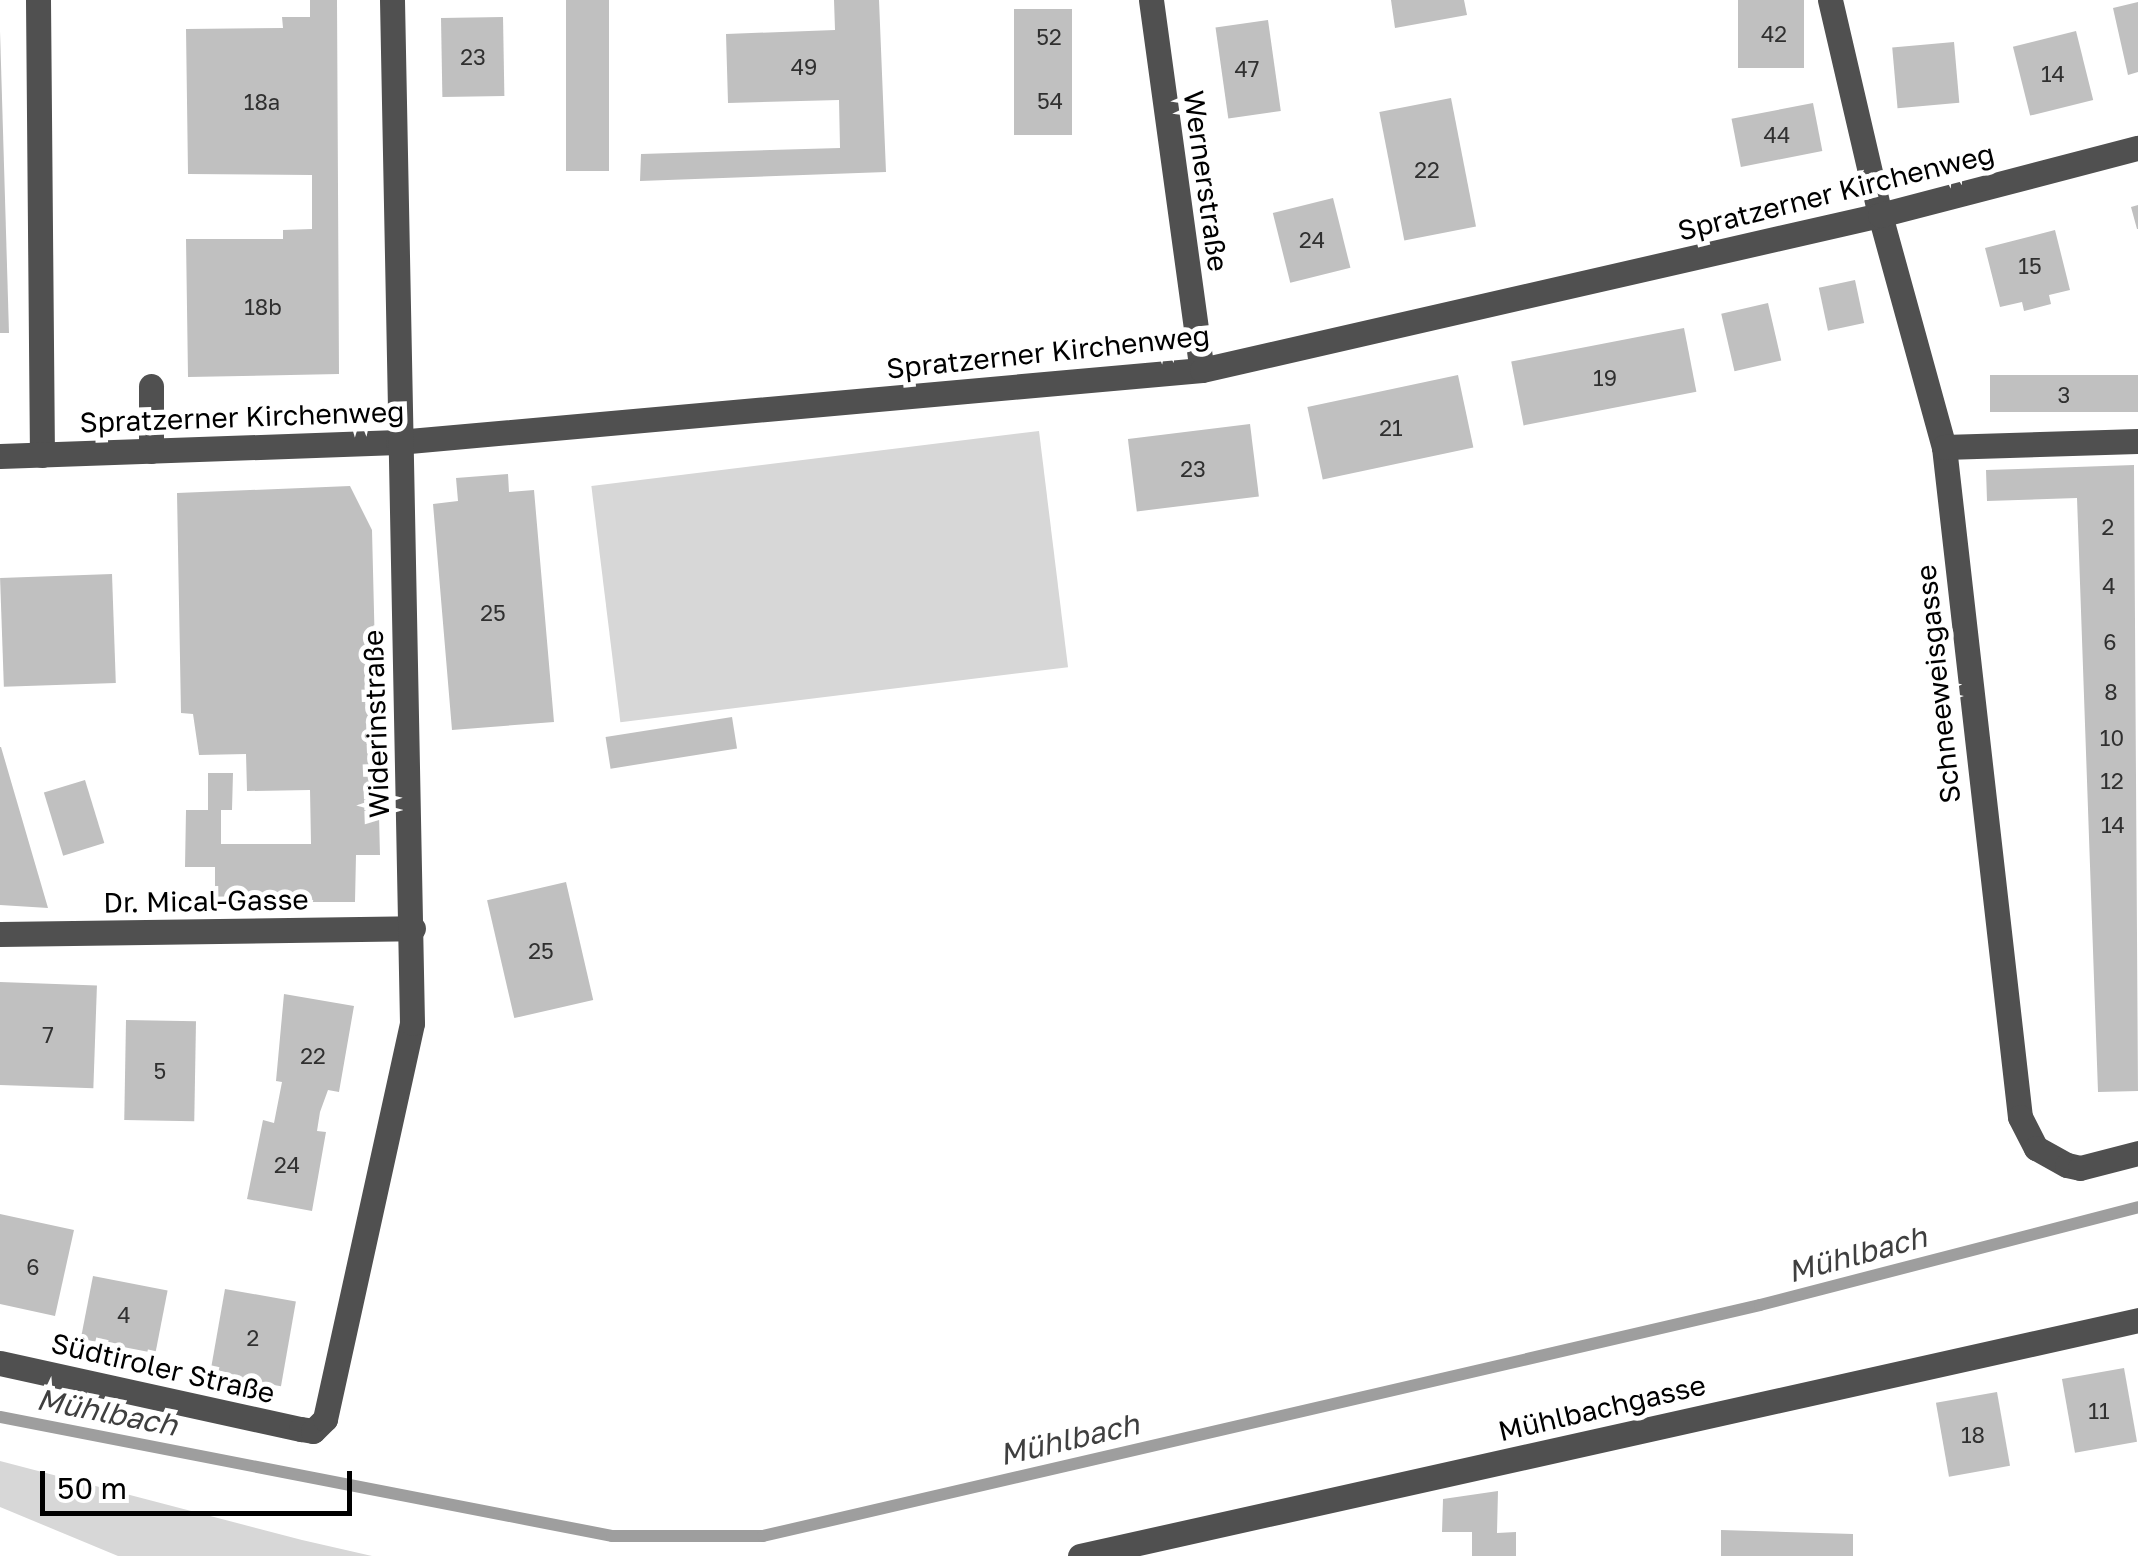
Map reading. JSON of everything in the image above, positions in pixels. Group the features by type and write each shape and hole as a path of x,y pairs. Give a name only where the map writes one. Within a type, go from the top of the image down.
{"street":[{"path":"38,0 42,455"},
{"name":"Widerinstraße","path":"313,1431 328,1404 412,1023 392,0"},
{"name":"Wernerstraße","path":"1151,0 1202,370"},
{"name":"Schneeweisgasse","path":"1830,0 1880,216 1944,447 2020,1116 2036,1148 2080,1168 2138,1153"},
{"name":"Spratzerner Kirchenweg","path":"0,456 398,442 1202,370 1880,216 2138,148"},
{"path":"151,386 151,451"},
{"path":"1944,447 2138,441"},
{"name":"Dr. Mical-Gasse","path":"0,934 413,928"},
{"name":"Mühlbachgasse","path":"1080,1556 2138,1320"},
{"name":"Südtiroler Straße","path":"0,1363 313,1431"}],"shaded area":[{"path":"1039,431 1068,667 620,722 591,486"},
{"path":"0,1461 372,1556 118,1556 0,1507"}],"building":[{"path":"310,0 337,0 339,374 188,377 186,239 283,239 283,230 312,229 312,175 188,174 186,29 283,28 282,17 310,17"},
{"path":"566,0 609,0 609,171 566,171"},
{"path":"834,0 879,0 886,172 640,181 641,154 840,148 839,100 728,103 726,34 835,30"},
{"path":"1391,0 1464,0 1467,15 1395,28"},
{"path":"1738,0 1804,0 1804,68 1738,68"},
{"path":"2138,2 2138,72 2128,75 2113,8"},
{"path":"1014,9 1072,9 1072,135 1014,135"},
{"path":"503,17 504,96 442,97 441,18"},
{"path":"1268,20 1281,111 1228,118 1216,27"},
{"path":"0,31 9,333 0,333"},
{"path":"2076,31 2093,100 2030,116 2013,47"},
{"path":"1954,42 1959,103 1898,108 1892,47"},
{"path":"1451,98 1476,227 1404,241 1379,112"},
{"path":"1813,103 1822,151 1741,167 1732,119"},
{"path":"1333,198 1350,268 1290,283 1273,213"},
{"path":"2138,205 2138,229 2137,229 2131,207"},
{"path":"2055,230 2070,290 2049,295 2051,304 2024,311 2022,302 2000,307 1985,248"},
{"path":"1855,280 1864,323 1828,331 1819,288"},
{"path":"1768,303 1781,360 1735,371 1721,314"},
{"path":"1684,328 1696,392 1524,425 1511,362"},
{"path":"1458,375 1473,447 1323,479 1307,407"},
{"path":"1990,375 2138,375 2138,412 1990,412"},
{"path":"1250,424 1259,496 1137,511 1128,439"},
{"path":"2134,465 2138,1091 2098,1092 2077,498 1987,501 1986,470"},
{"path":"508,474 509,492 534,490 554,722 452,730 433,504 458,501 456,478"},
{"path":"350,486 372,530 380,855 356,855 355,902 215,902 215,867 185,867 186,810 208,810 208,773 233,773 232,810 221,810 221,844 311,844 310,790 247,791 246,754 199,755 193,714 181,713 177,493"},
{"path":"112,574 116,683 4,687 0,578"},
{"path":"732,717 737,749 611,769 606,737"},
{"path":"1,747 48,908 0,905"},
{"path":"85,780 104,843 63,856 44,793"},
{"path":"566,882 593,1000 514,1018 487,900"},
{"path":"0,982 97,985 93,1088 0,1085"},
{"path":"284,994 354,1006 339,1092 328,1090 320,1112 317,1131 326,1132 312,1211 247,1199 263,1120 274,1123 282,1082 276,1081"},
{"path":"126,1020 196,1021 194,1121 124,1120"},
{"path":"0,1214 74,1230 55,1316 0,1304"},
{"path":"93,1276 168,1291 155,1353 81,1339"},
{"path":"225,1289 296,1302 281,1386 210,1374"},
{"path":"2124,1368 2137,1442 2075,1453 2062,1379"},
{"path":"1997,1392 2010,1466 1949,1477 1936,1403"},
{"path":"1498,1491 1497,1533 1516,1532 1516,1556 1472,1556 1472,1532 1442,1532 1443,1499"},
{"path":"1721,1530 1853,1534 1853,1556 1721,1556"}],"waterway":[{"name":"Mühlbach","path":"0,1417 612,1536 763,1536 1760,1305 2138,1207"}]}
